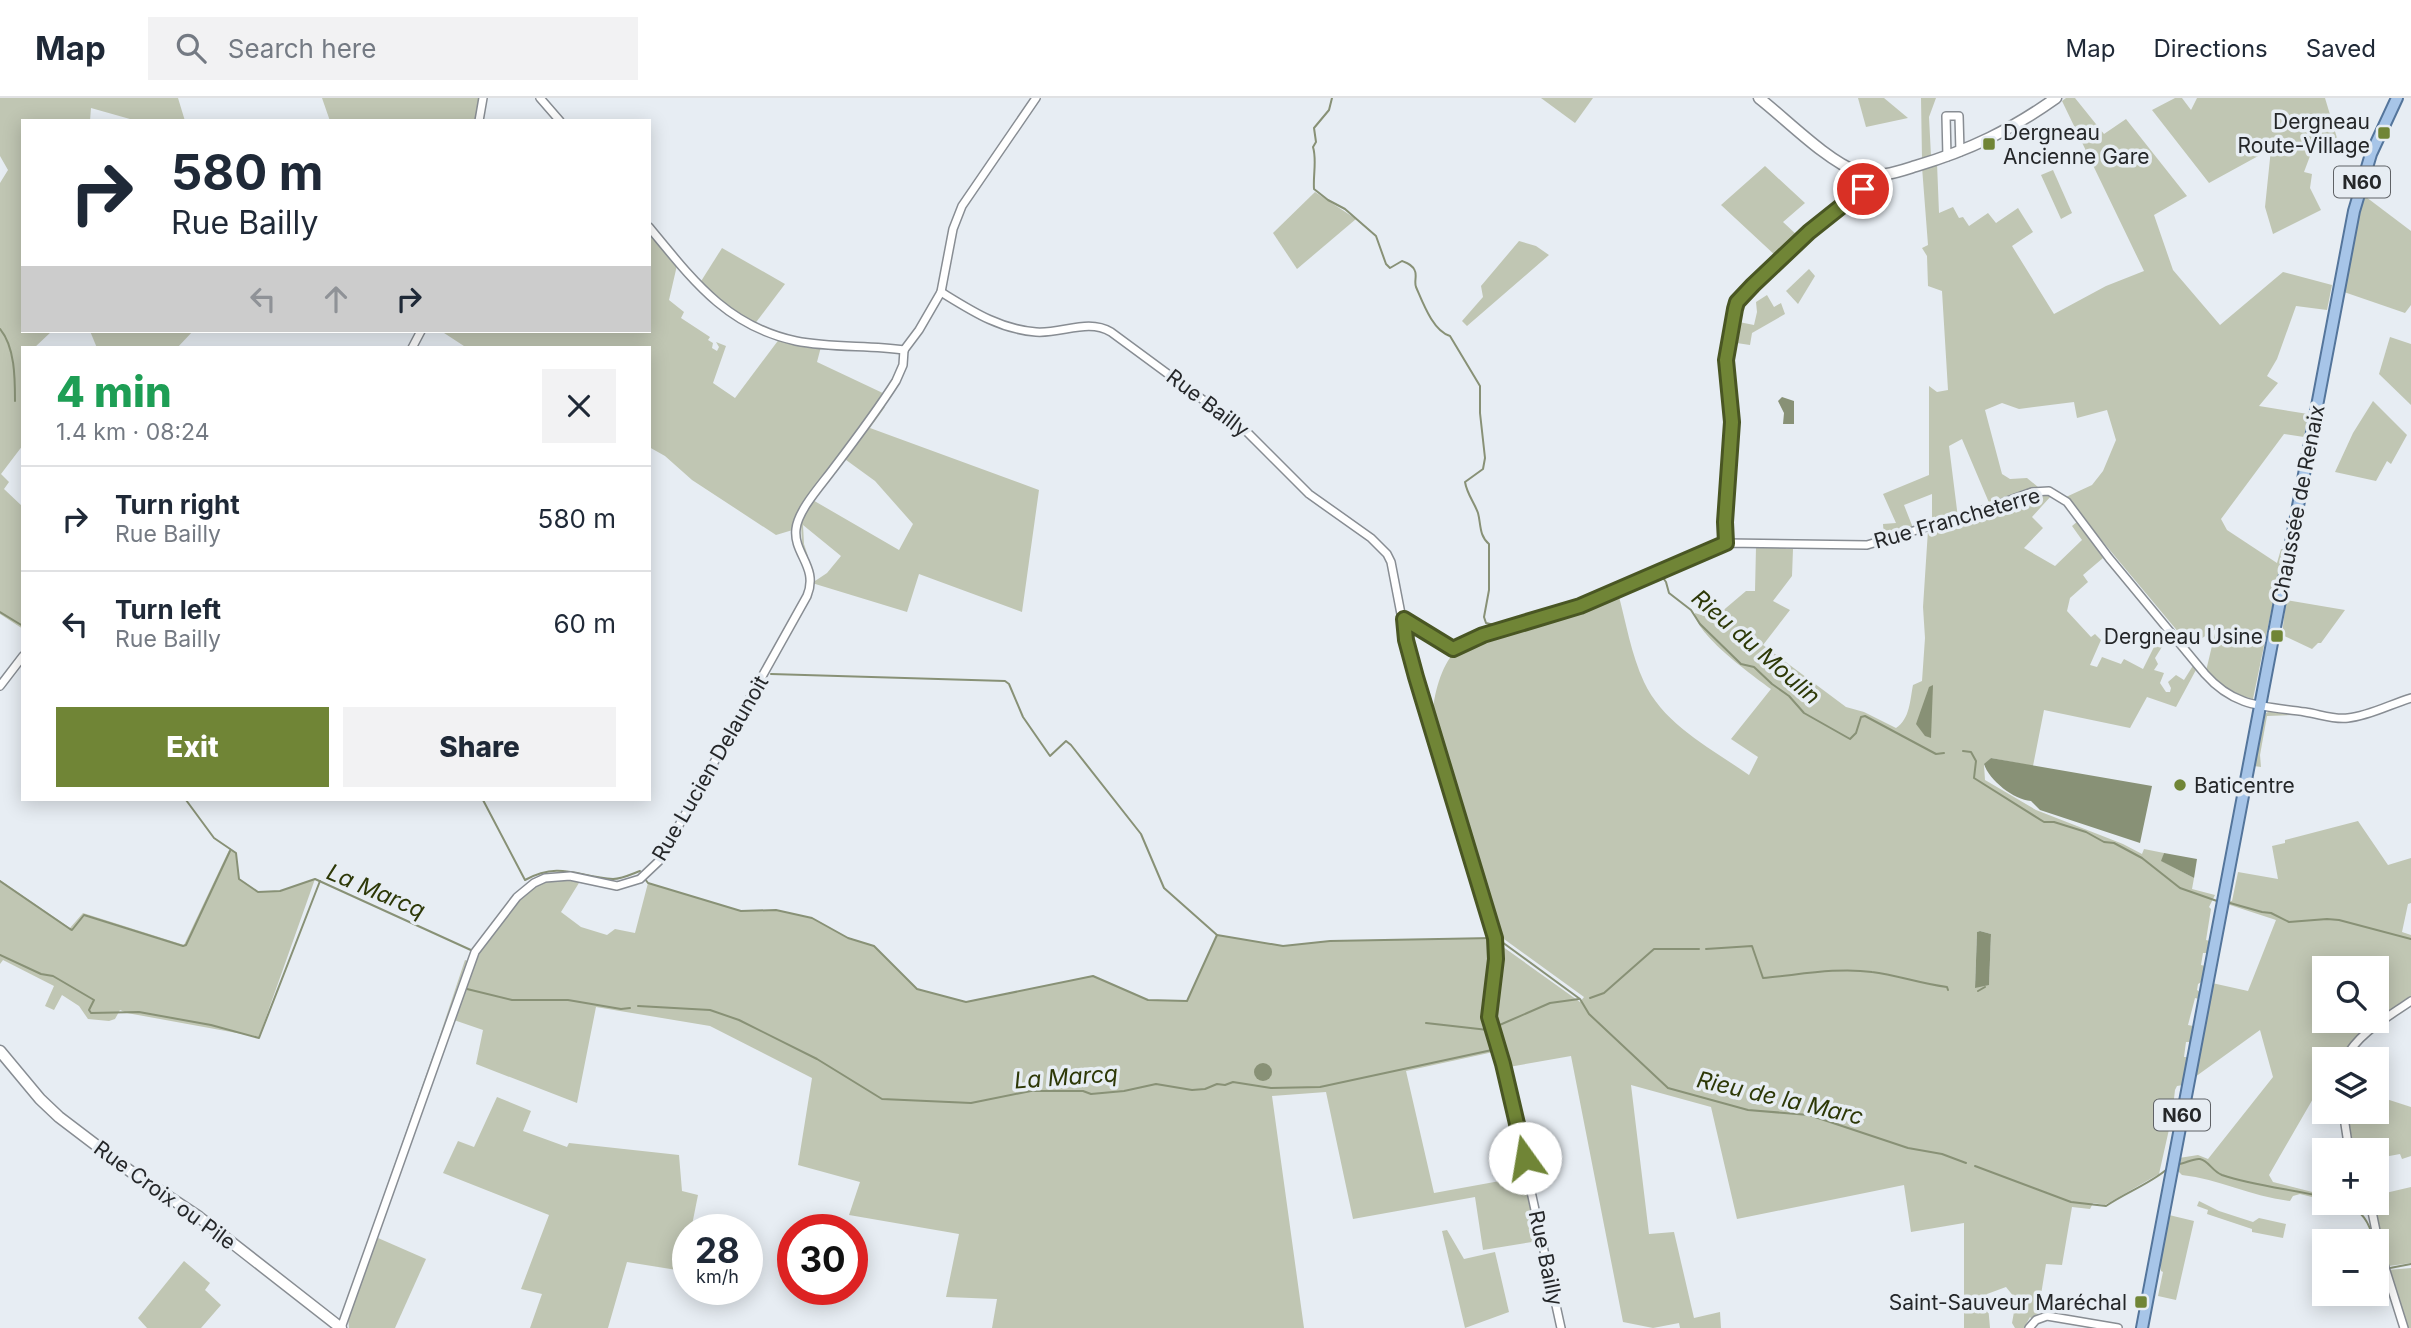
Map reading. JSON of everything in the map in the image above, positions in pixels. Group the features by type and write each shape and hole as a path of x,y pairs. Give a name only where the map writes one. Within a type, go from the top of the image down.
{"main road":[{"name":"Chaussée de Renaix","path":"2142,1328 2354,211 2371,154 2397,98"}],"street":[{"path":"479,119 483,98"},
{"path":"540,98 558,119"},
{"path":"651,230 708,296 722,308 754,325 795,341 904,350 941,292 953,229 962,205 1036,98"},
{"path":"1759,98 1841,163 1868,175 1889,174 1960,152 2013,127 2056,98"},
{"path":"1947,156 1946,116 1959,117 1960,152"},
{"path":"1726,543 1732,422 1726,360 1737,302 1809,232 1856,197 1863,189 1868,175"},
{"name":"Rue Bailly","path":"941,292 983,318 1021,330 1048,333 1098,326 1111,332 1237,424 1309,494 1382,548 1391,562 1416,677 1495,938 1496,959 1490,1002 1491,1027 1503,1064 1561,1328"},
{"name":"Rue Lucien Delaunoit","path":"341,1328 475,952 517,898 534,883 545,878 570,876 617,886 640,879 659,860 807,596 812,583 808,565 798,543 796,529 799,521 811,499 896,381 903,365 904,350"},
{"name":"Rue Francheterre","path":"1404,619 1453,649 1483,635 1580,606 1726,543 1867,545 1956,520 2032,492 2049,491 2071,506 2109,558 2215,685 2234,699 2260,707"},
{"path":"0,686 21,659"},
{"path":"2260,707 2348,718 2411,698"},
{"path":"2353,1047 2365,1034 2411,1001"},
{"name":"Rue Croix ou Pile","path":"0,1051 40,1099 59,1117 130,1171 199,1217 341,1328"},
{"path":"2373,1215 2385,1269 2404,1328"},
{"path":"2029,1328 2036,1320 2047,1316 2118,1328"}],"shaded area":[{"path":"0,98 178,98 184,119 130,119 91,108 90,119 21,119 21,333 50,333 36,346 21,346 21,448 1,474 9,482 4,489 21,505 21,628 0,614 0,183 8,170 0,156"},
{"path":"322,98 483,98 479,119 329,119"},
{"path":"1541,98 1593,98 1575,123"},
{"path":"1858,98 1884,98 1908,118 1866,127"},
{"path":"1921,98 1936,98 1929,117 1931,156 1922,159"},
{"path":"2075,98 2104,134 2126,119 2187,196 2154,215 2173,270 2220,325 2283,272 2332,285 2327,310 2296,306 2277,359 2267,376 2278,383 2259,406 2308,414 2304,437 2284,434 2221,519 2227,530 2277,563 2281,549 2284,549 2253,699 2232,696 2206,671 2216,629 2190,646 2098,536 2109,552 2066,497 2092,485 2103,471 2116,440 2107,410 2077,418 2074,402 2019,409 2002,403 1985,410 2002,474 2010,479 2027,478 2038,487 1990,505 1962,439 1949,446 1958,518 1932,522 1932,494 1904,505 1913,528 1884,538 1883,524 1896,523 1883,494 1929,475 1929,386 1937,392 1948,390 1942,291 1928,286 1927,256 1922,248 1928,245 1922,167 1937,163 1939,213 1953,207 1959,218 1963,217 1969,226 1988,213 1996,223 2018,208 2033,232 2012,246 2054,314 2106,286 2144,271 2062,101"},
{"path":"2175,98 2182,98 2191,110 2197,98 2325,98 2340,148 2318,136 2315,140 2312,139 2304,172 2312,174 2310,188 2321,210 2273,234 2265,207 2271,149 2209,183 2152,110"},
{"path":"1765,166 1805,203 1783,222 1798,236 1806,229 1808,231 1777,257 1721,205"},
{"path":"2053,170 2072,213 2061,219 2041,175"},
{"path":"1315,192 1356,219 1297,269 1273,233"},
{"path":"2366,197 2411,231 2411,305 2405,313 2344,292 2362,199"},
{"path":"651,229 678,261 669,300 684,312 681,318 710,337 708,340 713,343 712,348 717,351 719,347 716,342 726,346 713,383 735,398 780,338 822,343 817,362 887,395 883,406 885,407 870,428 1039,490 1022,612 919,574 907,612 812,583 827,573 841,556 803,525 806,556 799,521 796,529 776,535 692,480 665,456 651,448 651,346 464,346 444,333 651,333","holes":["842,457 875,481 913,524 899,550 811,499"]},
{"path":"1519,241 1536,246 1549,255 1467,326 1462,321 1483,297 1481,286"},
{"path":"722,248 785,284 754,325 698,286"},
{"path":"1809,269 1815,276 1798,304 1786,291"},
{"path":"1767,295 1774,307 1781,303 1785,314 1752,333 1750,345 1730,342 1734,321 1754,325 1756,302"},
{"path":"91,333 191,333 179,346 96,346"},
{"path":"2390,337 2411,344 2411,405 2379,374"},
{"path":"1782,397 1794,401 1794,424 1783,424 1784,413 1778,401"},
{"path":"2373,401 2407,435 2391,464 2387,461 2376,481 2335,472 2353,433"},
{"path":"2031,495 2051,496 2032,517 2043,528 2024,548 2055,566 2082,540 2072,526 2078,521 2103,558 2083,575 2088,582 2070,598 2067,611 2091,637 2095,634 2101,640 2090,665 2097,667 2102,657 2121,664 2124,659 2143,669 2159,637 2165,642 2155,658 2158,664 2154,670 2164,673 2160,683 2166,692 2170,692 2168,682 2176,675 2184,680 2194,664 2197,668 2176,707 2147,697 2130,728 2044,710 2033,766 1991,758 1984,765 1985,780 2036,810 2142,854 2144,849 2164,853 2162,861 2194,878 2192,889 2215,895 2209,907 2211,909 2206,940 2210,941 2207,953 2203,953 2203,981 2198,984 2199,999 2195,998 2188,1025 2193,1026 2191,1042 2186,1042 2183,1085 2177,1086 2175,1090 2159,1174 2105,1205 2093,1203 2090,1209 2072,1207 2062,1265 2046,1264 2038,1313 2032,1319 2030,1317 2024,1328 2015,1328 2012,1323 2014,1312 2019,1310 2027,1313 2006,1287 1987,1294 1990,1328 1964,1328 1964,1223 1911,1232 1904,1185 1737,1219 1711,1107 1631,1085 1649,1234 1674,1232 1694,1318 1720,1312 1721,1328 1680,1328 1679,1323 1653,1328 1623,1322 1571,1056 1509,1067 1541,1229 1491,1022 1499,944 1580,1002 1584,997 1497,934 1452,780 1431,719 1442,674 1450,658 1465,646 1618,593 1636,660 1653,697 1690,735 1749,775 1758,757 1731,739 1771,689 1714,643 1704,632 1695,613 1713,619 1746,591 1755,591 1756,547 1793,549 1792,576 1773,601 1790,610 1763,645 1846,707 1864,712 1896,728 1907,714 1913,685 1922,681 1928,530 1961,522","holes":["1977,932 1991,934 1989,984 1975,987"]},
{"path":"2286,600 2345,610 2321,643 2312,649 2282,635"},
{"path":"1933,685 1931,738 1925,736 1916,724 1929,687"},
{"path":"2270,711 2295,712 2295,715 2267,716 2260,755 2261,767 2254,766 2264,714"},
{"path":"1991,758 2152,786 2140,843 2040,810 2031,801 2017,797 1997,782 1987,770 1984,764"},
{"path":"2358,821 2388,865 2411,858 2411,903 2408,904 2402,932 2411,935 2411,996 2389,1012 2389,956 2312,956 2312,1033 2369,1033 2356,1047 2312,1047 2312,1100 2269,1175 2273,1182 2312,1192 2312,1197 2300,1194 2293,1196 2290,1201 2182,1175 2177,1170 2179,1158 2198,1155 2208,1159 2273,1077 2260,1030 2195,1077 2212,983 2248,991 2276,920 2227,904 2228,900 2232,901 2238,872 2278,879 2272,846 2285,843 2285,840"},
{"path":"230,848 236,853 239,879 258,892 280,891 315,879 259,1037 120,1010 115,1019 109,1021 88,1019 79,1006 62,995 54,1010 45,1006 54,986 3,960 0,964 0,880 70,928 83,913 184,945"},
{"path":"2164,853 2197,859 2194,878 2161,861"},
{"path":"545,878 582,878 561,912 581,927 607,935 615,929 635,933 648,883 741,911 776,910 812,918 848,938 874,946 917,989 966,1002 1093,976 1148,1000 1187,1001 1217,935 1283,946 1330,941 1492,938 1494,946 1487,1013 1484,1013 1485,1023 1489,1024 1498,1051 1406,1071 1434,1193 1527,1176 1538,1241 1483,1250 1475,1197 1353,1219 1326,1092 1272,1096 1304,1328 992,1328 997,1299 946,1297 959,1234 868,1218 868,1214 849,1214 860,1182 798,1165 812,1078 710,1026 596,1007 577,1103 476,1064 483,1030 451,1019 475,952 506,911"},
{"path":"1977,932 1991,934 1989,985 1975,988"},
{"path":"465,960 468,961 439,1046 437,1044"},
{"path":"434,1052 437,1052 346,1309 344,1308"},
{"path":"1263,1063 1269,1066 1272,1072 1269,1078 1263,1081 1257,1078 1254,1072 1257,1066"},
{"path":"497,1097 531,1111 523,1131 567,1147 569,1143 679,1155 682,1191 698,1195 694,1214 672,1214 672,1269 627,1262 608,1328 530,1328 542,1294 521,1289 549,1215 443,1173 458,1141 474,1147"},
{"path":"2389,1100 2411,1107 2411,1156 2402,1159 2400,1154 2389,1156 2389,1138 2351,1138 2350,1124 2389,1124"},
{"path":"2411,1187 2411,1263 2389,1266 2389,1229 2379,1229 2376,1215 2389,1215 2389,1192"},
{"path":"2199,1201 2253,1222 2259,1218 2286,1224 2283,1238 2252,1232 2252,1229 2207,1214 2208,1210 2197,1206"},
{"path":"2169,1215 2194,1221 2176,1300 2158,1296 2163,1272 2160,1263"},
{"path":"1447,1230 1464,1259 1495,1252 1509,1312 1465,1328 1442,1231"},
{"path":"378,1238 426,1259 395,1328 349,1328 348,1318"},
{"path":"184,1261 210,1283 205,1290 221,1305 201,1328 147,1328 138,1318"},
{"path":"2411,1268 2411,1328 2407,1328 2389,1270"}],"waterway":[{"name":"Rieu du Moulin","path":"1332,98 1329,110 1314,128 1314,189 1345,209 1376,236 1390,268 1402,261 1413,267 1416,287 1429,316 1438,328 1450,336 1480,386 1485,458 1483,469 1465,482 1478,513 1482,534 1489,544 1489,590 1484,617 1486,623 1499,626 1510,623"},
{"path":"0,329 11,354 15,401"},
{"name":"Rieu du Moulin","path":"1614,587 1654,569"},
{"name":"Rieu du Moulin","path":"1661,575 1669,593 1691,610 1700,624 1741,664 1754,667 1789,696 1804,713 1850,739 1856,733 1861,717 1865,716 1936,754 1944,753"},
{"name":"Rieu du Moulin","path":"1529,618 1603,592"},
{"name":"Rieu de la Marc","path":"0,612 21,625"},
{"path":"771,674 1005,681 1009,684 1023,717 1050,756 1066,741 1071,745 1141,834 1164,888 1217,935"},
{"name":"Rieu du Moulin","path":"1963,751 1971,752 1976,761 1974,778 2044,822 2054,822 2086,832 2104,842 2114,843 2142,858 2180,888 2217,901"},
{"name":"La Marcq","path":"187,801 214,838 236,853 239,879 258,892 280,891 315,879 473,951"},
{"path":"484,801 525,880 537,874 559,871 613,879 640,871"},
{"path":"0,881 72,930 84,915 183,946 186,945 230,851"},
{"path":"645,879 648,883 741,911 776,910 812,918 848,938 874,946 917,989 966,1002 1093,976 1148,1000 1187,1001 1217,935 1283,946 1330,941 1493,938"},
{"path":"0,955 41,974 53,976 94,1000 89,1010 91,1013 139,1012 211,1025 259,1038 320,881"},
{"name":"Rieu du Moulin","path":"2230,903 2271,913 2289,922 2339,920 2411,939"},
{"name":"Rieu de la Marc","path":"1502,942 1580,999 1589,1014 1668,1088 1748,1110 1809,1115 1908,1148 1942,1154 1966,1163"},
{"path":"1706,949 1752,946 1763,978 1859,971 1947,987 1948,990"},
{"path":"1590,998 1604,993 1654,949 1699,949"},
{"path":"1978,991 1985,987"},
{"name":"La Marcq","path":"467,989 512,1000 568,1000 621,1009 630,1008"},
{"name":"La Marcq","path":"1495,1027 1550,1003 1579,999"},
{"name":"La Marcq","path":"638,1006 710,1010 739,1020 817,1059 882,1099 971,1103 1031,1091 1083,1091 1091,1094 1156,1084 1192,1090 1233,1082 1271,1088 1320,1087 1492,1050 1488,1030 1426,1023"},
{"path":"2179,1164 2200,1159 2222,1175 2312,1195"},
{"path":"1975,1166 2071,1202 2106,1206 2166,1170"},
{"path":"2362,1215 2370,1229"},
{"name":"Rieu de la Marc","path":"2390,1268 2411,1264"}],"place":[{"name":"Dergneau Route-Village","path":"2384,133"},
{"name":"Dergneau Ancienne Gare","path":"1989,144"},
{"name":"Dergneau Usine","path":"2277,636"},
{"name":"Baticentre","path":"2180,785"},
{"name":"Saint-Sauveur Maréchal","path":"2141,1302"}],"route":[{"path":"1525,1158 1489,1017 1496,959 1495,938 1416,677 1406,640 1404,619 1453,649 1483,635 1580,606 1726,543 1732,422 1726,360 1737,302 1809,232 1863,189"}]}
